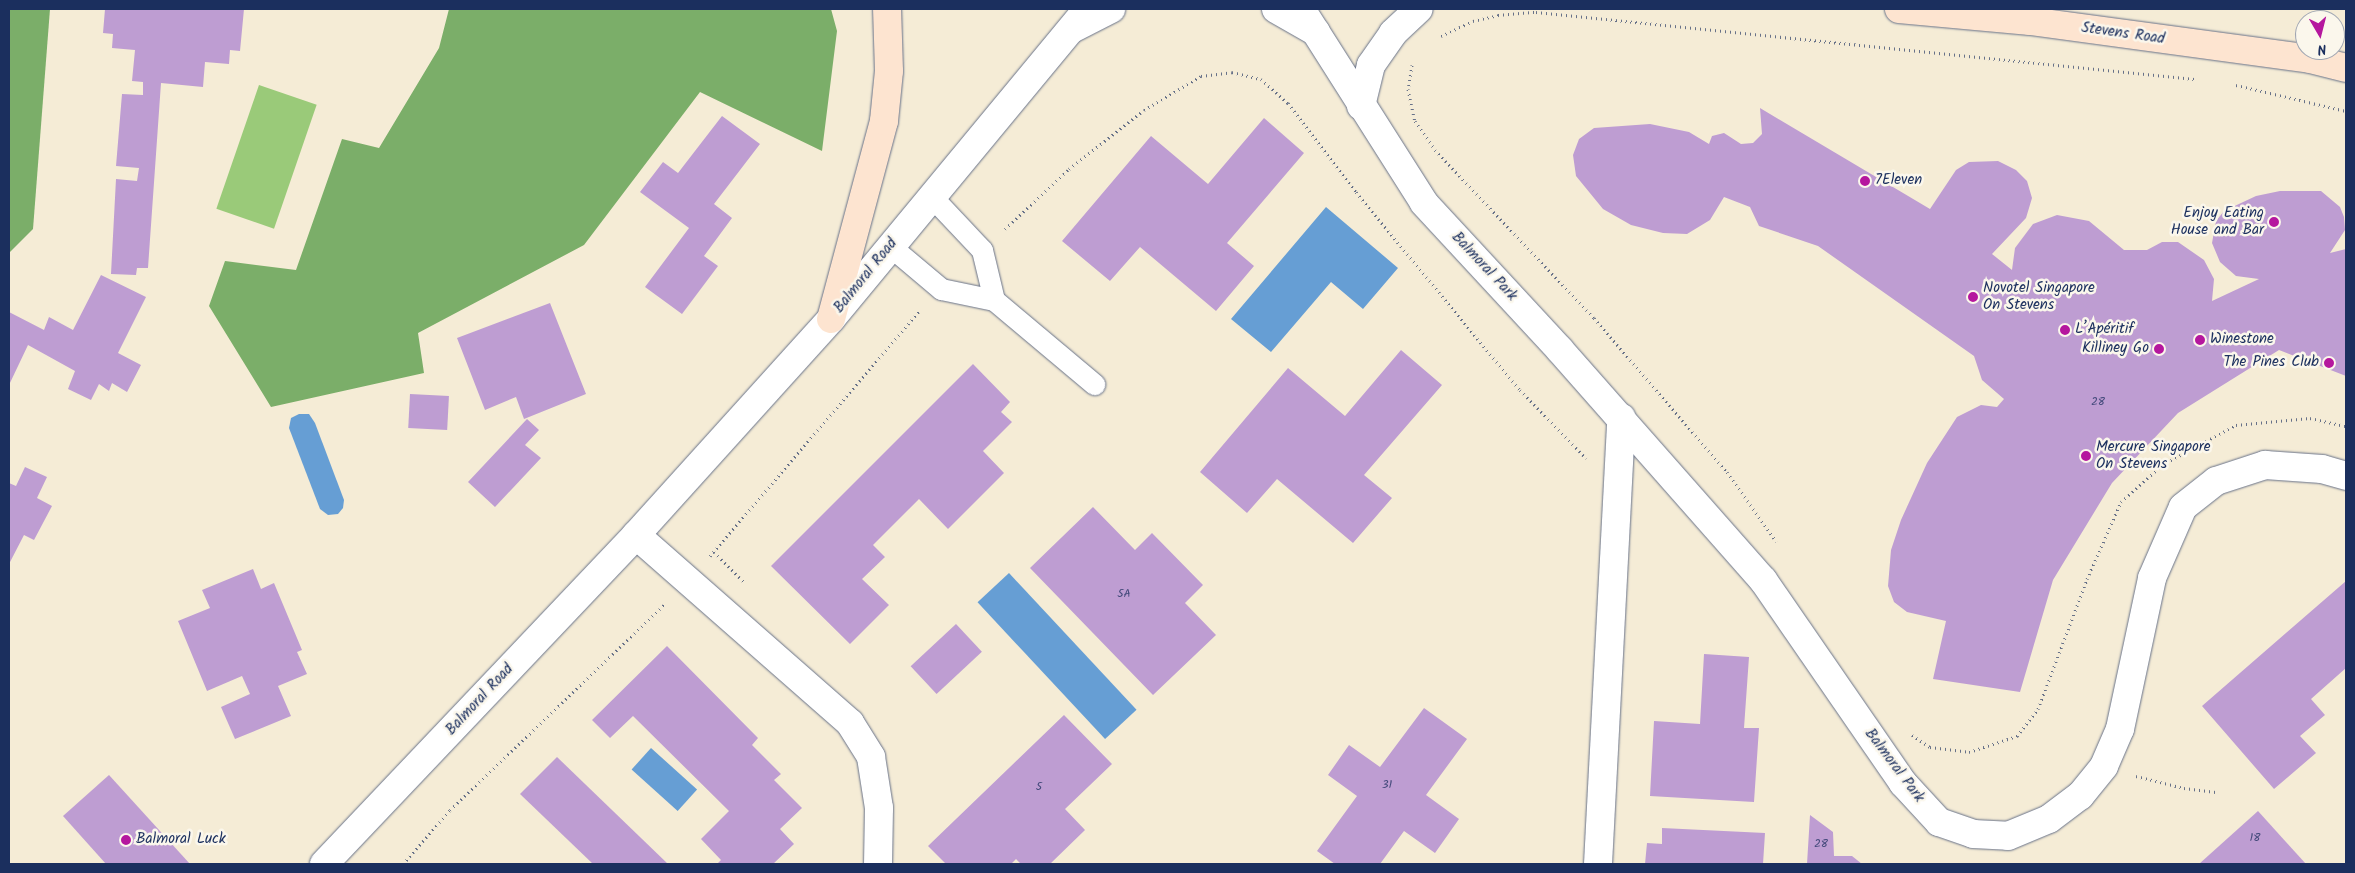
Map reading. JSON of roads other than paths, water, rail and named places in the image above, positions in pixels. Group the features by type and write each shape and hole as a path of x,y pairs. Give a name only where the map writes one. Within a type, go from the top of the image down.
{"main road":[{"path":"832,319 884,121 889,71 887,9"},
{"name":"Stevens Road","path":"1899,9 2030,21 2310,60 2346,68"}],"street":[{"name":"Balmoral Road","path":"324,864 636,535 832,319 890,246 1087,9"},
{"path":"1069,31 1111,9"},
{"path":"1276,9 1316,32"},
{"name":"Balmoral Park","path":"1301,9 1424,203 1621,418 1763,580 1903,783 1939,822 1973,834 2008,836 2049,819 2080,796 2104,766 2120,729 2152,578 2183,507 2216,481 2265,465 2322,469 2346,476"},
{"path":"1361,106 1371,65 1393,33 1419,9"},
{"path":"1598,864 1621,418"},
{"path":"636,535 850,723 871,757 879,808 878,864"}],"lane":[{"path":"932,197 982,250 994,300"},
{"path":"890,246 941,289 994,300 1094,384"}],"water":[{"path":"1326,207 1398,268 1363,309 1331,282 1271,352 1231,319"},
{"path":"299,414 309,414 315,423 344,500 343,508 338,514 328,515 320,509 289,428 291,418"},
{"path":"1009,573 1137,710 1105,739 978,602"},
{"path":"651,748 697,789 678,811 632,770"}],"place":[{"name":"7Eleven","path":"1865,181"},
{"name":"Enjoy Eating House and Bar","path":"2274,222"},
{"name":"Novotel Singapore On Stevens","path":"1973,297"},
{"name":"L’Apéritif","path":"2065,330"},
{"name":"Winestone","path":"2200,340"},
{"name":"Killiney Go","path":"2159,349"},
{"name":"The Pines Club","path":"2329,363"},
{"name":"Mercure Singapore On Stevens","path":"2086,456"},
{"name":"Balmoral Luck","path":"126,840"}]}
